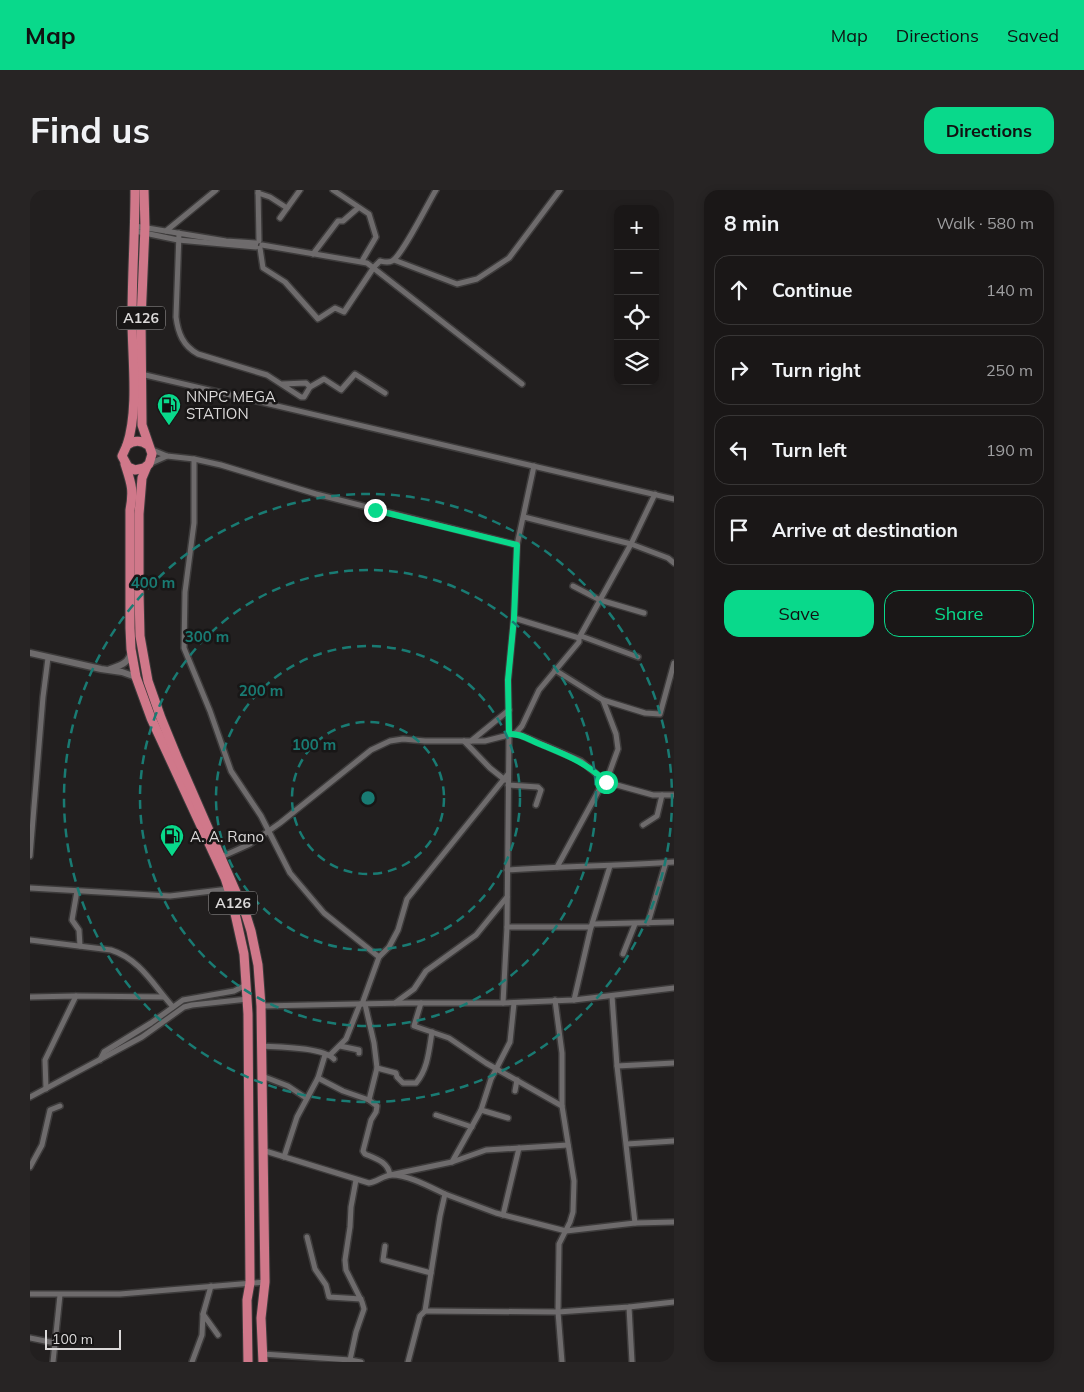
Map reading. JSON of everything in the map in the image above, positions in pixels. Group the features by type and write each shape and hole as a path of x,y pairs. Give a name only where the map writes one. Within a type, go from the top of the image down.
{"highway":[{"name":"A126","path":"135,190 132,287 133,418 122,456 130,478 133,494 130,510 131,649 136,677 151,718 229,890 239,930 248,999 250,1283 247,1300 248,1362"},
{"name":"A126","path":"144,190 142,425 151,459 142,478 139,514 140,636 148,681 161,718 251,931 258,965 262,1046 264,1282 261,1318 263,1358"},
{"path":"127,444 140,441 149,447"},
{"path":"125,464 135,470 140,470 148,465"}],"street":[{"path":"166,231 216,190"},
{"path":"280,218 300,190"},
{"path":"333,190 369,214 376,237 362,261"},
{"path":"286,208 258,191 259,245 263,268 285,282 318,319 335,308 344,312 374,267 380,261 389,262 394,260 414,230 436,190"},
{"path":"394,260 457,284 477,279 509,258 560,190"},
{"path":"313,254 338,221 343,222 358,208"},
{"path":"135,229 166,231 358,262 362,261 374,267 522,384"},
{"path":"145,230 178,240 259,245"},
{"path":"179,233 177,329 184,342 192,351 267,375 301,397 304,396 310,387 324,380 341,390 355,374 385,393"},
{"path":"141,374 674,499"},
{"path":"282,384 306,383 310,387"},
{"path":"149,447 167,456 194,459 316,494 517,545"},
{"path":"148,465 167,456"},
{"path":"194,459 194,523 185,592 184,648 210,711 231,771 269,831 290,873 324,913 379,957"},
{"path":"503,1003 507,897 507,781 509,774 508,680 514,618 517,545 534,466"},
{"path":"516,733 522,726 539,690 579,642 655,494"},
{"path":"524,517 631,544 668,558 674,563"},
{"path":"573,586 600,600 644,613"},
{"path":"514,618 580,637 638,657"},
{"path":"109,669 126,662 131,649"},
{"path":"30,654 109,669 136,677"},
{"path":"30,856 48,658"},
{"path":"555,670 603,700 645,713 661,714 674,663"},
{"path":"558,867 599,790 606,782 618,749 616,734 603,700"},
{"path":"471,741 509,710"},
{"path":"221,857 250,844 269,831 381,744 403,738 485,741 516,733 581,762 606,782 642,792 674,795"},
{"path":"464,741 490,768 507,781 538,787 541,790 536,805"},
{"path":"332,1057 346,1038 363,1004 379,957 389,947 398,930 408,899 507,781"},
{"path":"643,825 657,816 662,795"},
{"path":"648,923 666,862"},
{"path":"507,870 674,862"},
{"path":"574,1000 592,925 610,866"},
{"path":"30,888 170,896 229,890"},
{"path":"77,891 72,920 79,930 80,946"},
{"path":"395,1003 414,989 426,971 476,935 507,897"},
{"path":"506,927 674,922"},
{"path":"623,954 635,924"},
{"path":"30,940 111,950 130,958 151,980 172,1007"},
{"path":"99,1060 104,1052 188,998 234,991 247,984"},
{"path":"261,1006 514,1003 574,1000 674,988"},
{"path":"46,1089 46,1060 76,996"},
{"path":"612,996 617,1066 635,1223"},
{"path":"30,997 164,997"},
{"path":"30,1097 151,1032 188,1006 248,999"},
{"path":"556,1000 562,1053 562,1106 574,1181 573,1212 559,1244 558,1312 562,1362"},
{"path":"421,1003 414,1026 449,1038 486,1063 562,1106"},
{"path":"452,1162 481,1110 497,1068 510,1042 514,1003"},
{"path":"363,1004 374,1043 377,1068 369,1100"},
{"path":"377,1068 396,1073 403,1083 416,1083 427,1061 432,1032"},
{"path":"262,1046 308,1050 332,1057"},
{"path":"340,1046 359,1050 359,1053"},
{"path":"284,1157 297,1117 318,1078 326,1055 332,1057"},
{"path":"617,1066 674,1063"},
{"path":"262,1076 288,1086 306,1098"},
{"path":"318,1078 342,1091 369,1100 377,1106 368,1131 364,1153 385,1164 389,1168 390,1175"},
{"path":"515,1091 517,1080"},
{"path":"30,1167 42,1145 50,1110 60,1106"},
{"path":"481,1110 508,1118"},
{"path":"436,1115 472,1127"},
{"path":"627,1144 674,1141"},
{"path":"262,1150 356,1180 375,1183 390,1175 452,1162 486,1150 568,1145"},
{"path":"503,1215 519,1148"},
{"path":"390,1175 421,1183 496,1214 566,1231 635,1223 674,1222"},
{"path":"350,1360 356,1332 364,1309 349,1276 345,1260 350,1227 350,1207 356,1180"},
{"path":"408,1362 420,1316 425,1311 445,1194"},
{"path":"307,1237 315,1269 326,1285 329,1296 361,1299"},
{"path":"385,1246 383,1260 431,1273"},
{"path":"30,1294 120,1294 264,1282"},
{"path":"192,1362 202,1335 203,1314 211,1286"},
{"path":"53,1362 60,1294"},
{"path":"425,1311 558,1312 674,1302"},
{"path":"629,1307 632,1362"},
{"path":"203,1314 218,1335"},
{"path":"30,1338 55,1343"},
{"path":"263,1358 350,1360 361,1362"}],"place":[{"name":"NNPC MEGA STATION","path":"169,426"},
{"name":"A. A. Rano","path":"172,857"}],"route":[{"path":"375,510 517,545 514,618 508,680 509,734 516,733 566,754 581,762 606,782"}]}
